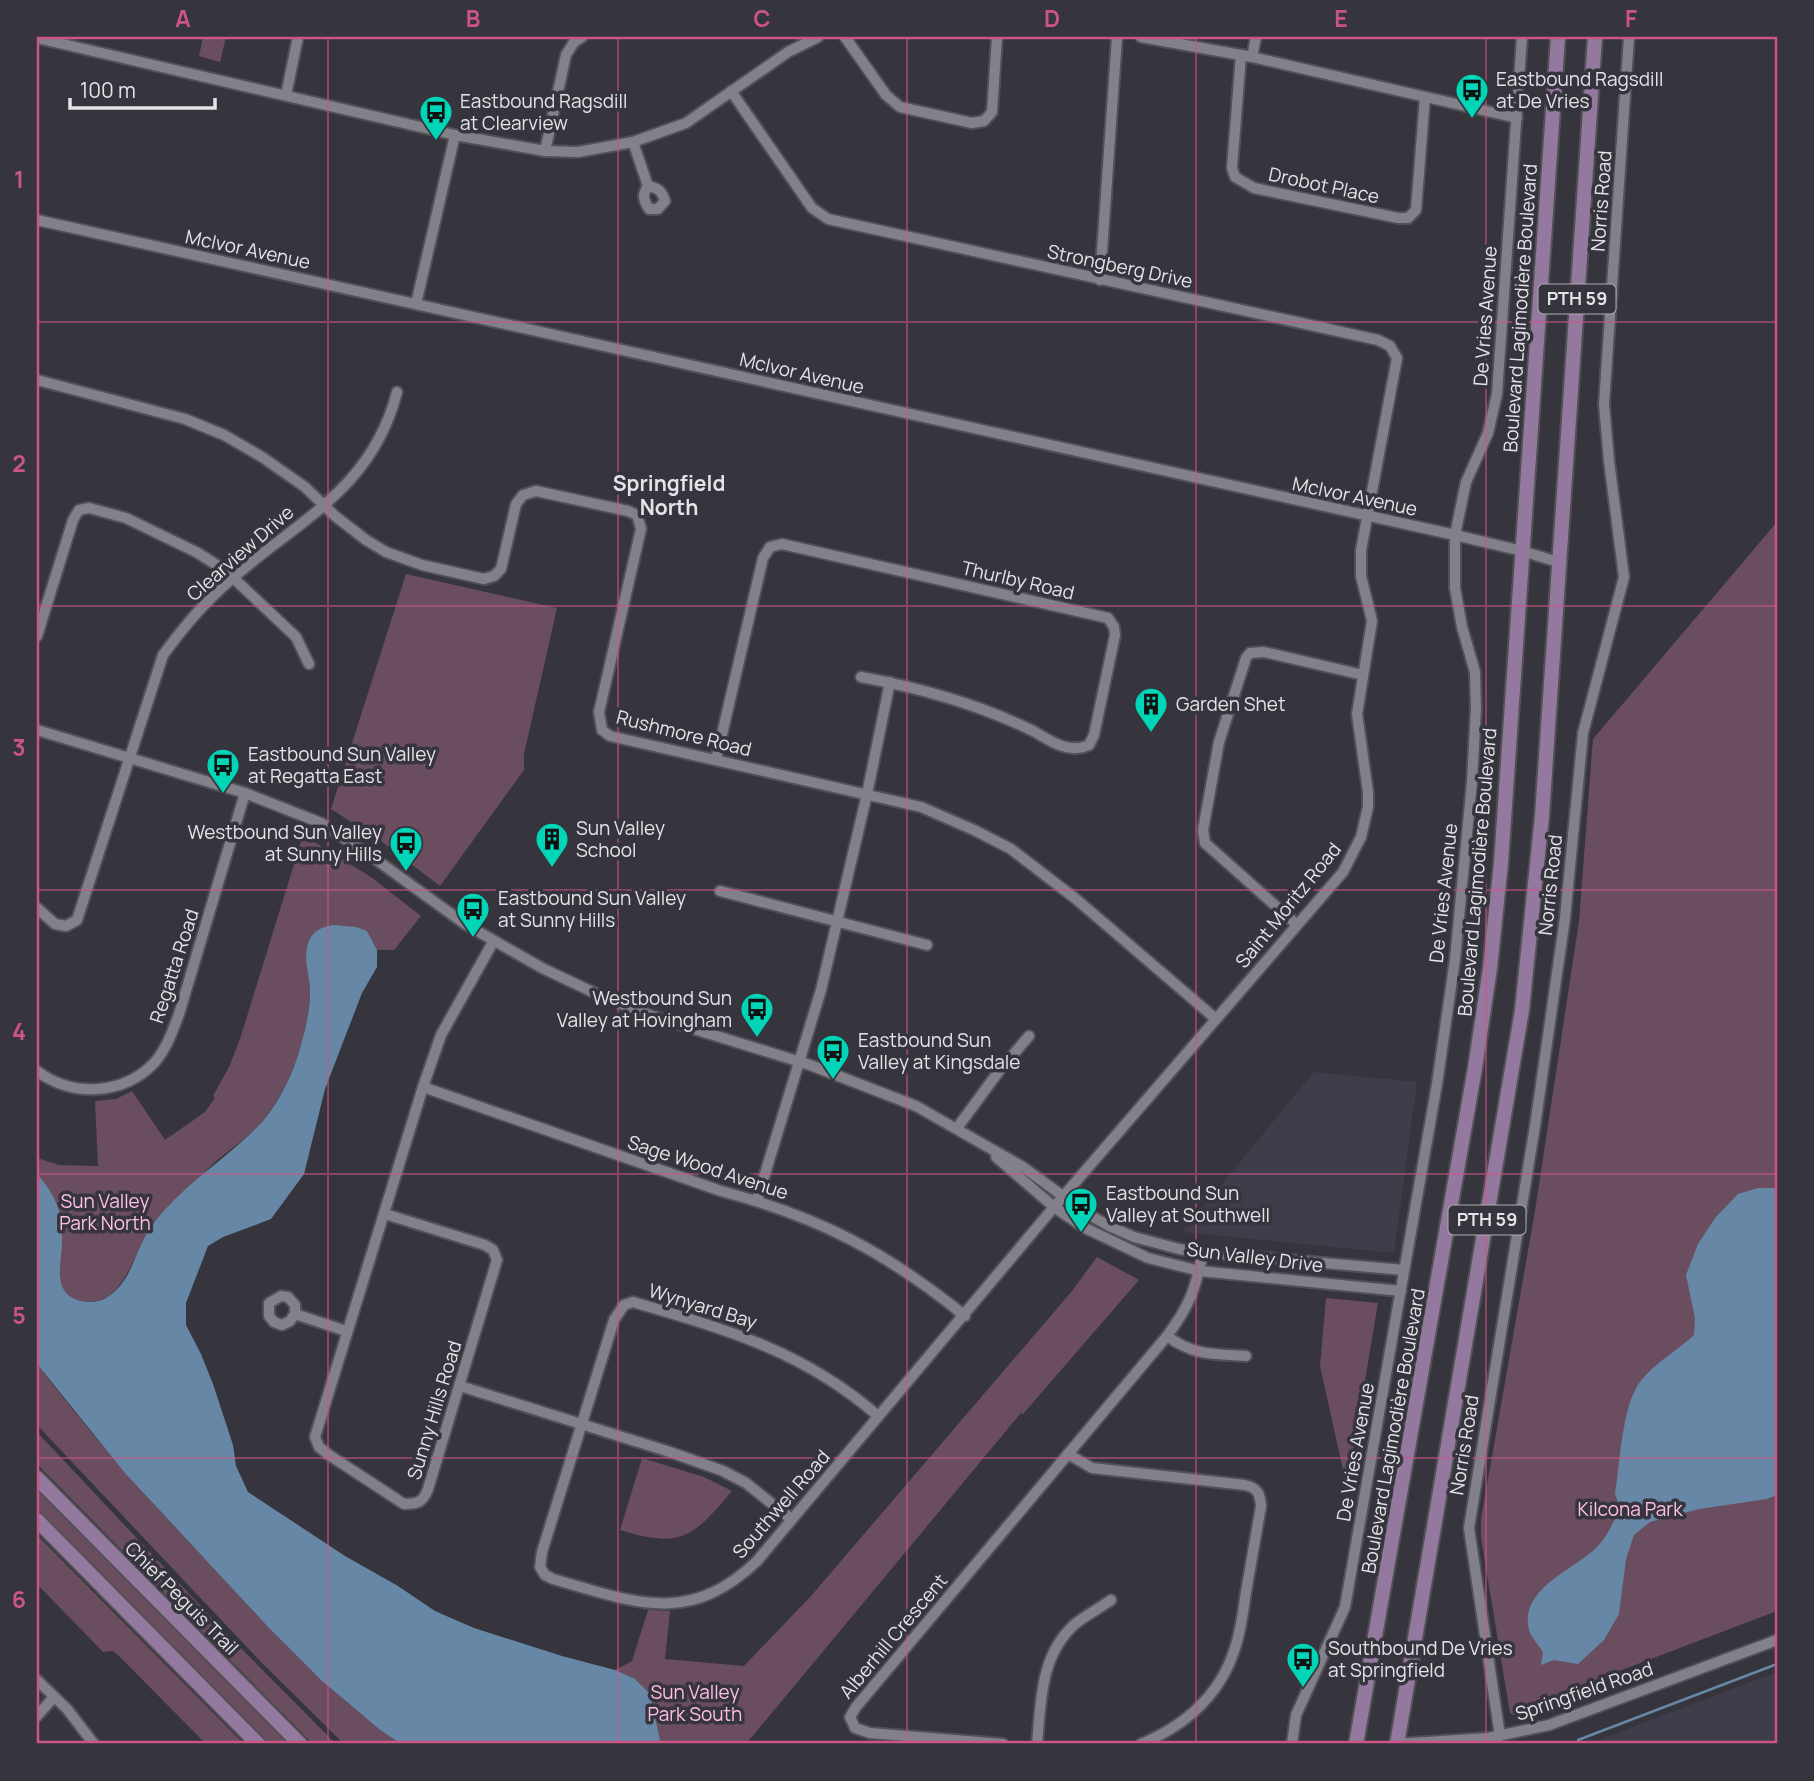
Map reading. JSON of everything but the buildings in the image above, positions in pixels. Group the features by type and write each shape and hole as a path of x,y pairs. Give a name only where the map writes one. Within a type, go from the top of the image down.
{"main road":[{"name":"Boulevard Lagimodière Boulevard","path":"1356,1744 1485,1007 1501,863 1558,37"},
{"name":"PTH 59","path":"1396,1744 1522,1010 1542,816 1595,37"},
{"name":"Chief Peguis Trail","path":"37,1478 300,1744"},
{"path":"37,1520 258,1744"}],"street":[{"path":"286,95 298,37"},
{"path":"545,151 566,55 574,42 582,37"},
{"path":"37,38 455,135 545,151 578,152 633,142 686,123 788,52 818,37"},
{"path":"845,37 886,96 900,107 972,123 984,121 992,112 997,37"},
{"path":"1100,280 1117,37"},
{"path":"1141,37 1247,56 1517,118"},
{"path":"1247,56 1256,37"},
{"name":"De Vries Avenue","path":"1292,1744 1296,1715 1345,1607 1437,1084 1455,959 1472,782 1476,708 1475,672 1462,627 1455,588 1455,535 1466,482 1488,433 1497,394 1522,37"},
{"name":"Norris Road","path":"1500,1736 1469,1528 1535,1126 1561,944 1583,733 1624,577 1604,404 1629,37"},
{"name":"Drobot Place","path":"1247,56 1232,168 1235,177 1254,187 1408,218 1416,210 1425,97"},
{"name":"Strongberg Drive","path":"731,91 812,208 828,219 1378,340 1390,346 1397,358 1367,517"},
{"path":"415,304 455,135"},
{"path":"633,142 648,186"},
{"name":"McIvor Avenue","path":"37,220 1455,535 1558,562"},
{"path":"37,380 185,419 223,435 262,457 305,487 323,504"},
{"name":"Clearview Drive","path":"37,908 55,924 66,926 77,920 163,655 186,623 215,593 342,490 365,463 383,432 397,392"},
{"name":"Rushmore Road","path":"323,504 366,540 386,552 422,565 484,579 494,576 501,569 516,504 523,495 536,491 628,511 637,516 641,529 599,712 602,730 610,736 921,807 1011,849 1076,899 1216,1019"},
{"path":"37,636 69,529 79,510 89,508 126,518 198,553 234,577 296,637 309,664"},
{"name":"Saint Moritz Road","path":"1054,1207 1343,872 1362,837 1368,792 1357,726 1372,621 1361,576 1361,550 1367,517"},
{"name":"Thurlby Road","path":"716,760 763,558 770,547 782,544 1108,618 1114,626 1115,635 1094,735 1089,745 1077,750 1060,746 985,709 890,682 861,677"},
{"path":"1296,924 1205,843 1203,830 1219,743 1246,658 1250,653 1264,652 1363,675"},
{"path":"757,1200 821,990 890,682"},
{"name":"Sun Valley Drive","path":"37,730 245,793 321,823 493,942 542,968 649,1015 799,1061 916,1106 1023,1167 1097,1220 1134,1237 1179,1249 1203,1252 1405,1270"},
{"name":"Regatta Road","path":"37,1071 54,1082 74,1089 102,1089 125,1084 154,1062 167,1044 179,1014 245,793"},
{"path":"720,891 927,945"},
{"name":"Sunny Hills Road","path":"385,1214 485,1245 493,1250 498,1260 424,1499 416,1504 404,1504 319,1447 315,1437 346,1331 441,1035 493,942"},
{"path":"957,1128 1029,1036"},
{"name":"Sage Wood Avenue","path":"423,1087 821,1224 873,1250 922,1282 965,1316"},
{"name":"Sun Valley Drive","path":"975,1140 1054,1207 1084,1228 1148,1258 1200,1271 1401,1290"},
{"name":"Southwell Road","path":"582,1424 540,1560 540,1567 545,1575 635,1602 661,1605 688,1601 726,1587 757,1561 1054,1207"},
{"name":"Alberhill Crescent","path":"1003,1744 870,1733 855,1728 850,1717 1186,1312 1200,1271 1203,1252"},
{"name":"Wynyard Bay","path":"582,1424 614,1320 624,1304 633,1302 756,1340 794,1358 836,1383 878,1416"},
{"path":"295,1314 346,1331"},
{"path":"1167,1336 1183,1348 1194,1352 1246,1356"},
{"path":"460,1386 723,1471 746,1483 791,1519"},
{"path":"1068,1454 1091,1468 1245,1485 1254,1487 1259,1494 1261,1506 1238,1639 1229,1664 1215,1689 1194,1713 1164,1734 1141,1744"},
{"path":"1037,1744 1047,1665 1058,1645 1075,1624 1111,1600"},
{"name":"Springfield Road","path":"1396,1744 1500,1736 1564,1720 1777,1640"},
{"path":"37,1680 67,1709 94,1744"},
{"path":"37,1716 54,1697"}],"shaded area":[{"path":"1314,1072 1417,1082 1394,1253 1182,1232"},
{"path":"1777,1672 1777,1744 1588,1744"}],"green space":[{"path":"203,37 226,37 220,62 199,56"},
{"name":"Kilcona Park","path":"1777,522 1777,1611 1551,1697 1516,1716 1510,1713 1481,1538 1481,1519 1535,1211 1579,921 1593,739"},
{"path":"406,574 557,608 524,754 524,770 440,886 381,841 331,809"},
{"name":"Sun Valley Park North","path":"303,835 371,877 421,916 394,950 377,950 367,931 314,933 306,955 310,994 305,1032 294,1067 273,1106 253,1131 205,1172 143,1247 113,1293 98,1301 76,1300 67,1294 59,1279 60,1222 57,1209 37,1175 37,1158 59,1165 98,1166 95,1101 116,1099 132,1091 165,1140 205,1112 215,1098 213,1096 240,1039"},
{"name":"Sun Valley Park South","path":"1097,1257 1139,1280 1023,1414 1021,1413 746,1744 661,1744 650,1694 615,1670 632,1661 648,1610 670,1611 665,1659 744,1666 811,1596 1072,1291"},
{"path":"1326,1298 1378,1303 1347,1488 1320,1366"},
{"path":"37,1364 126,1473 264,1622 329,1687 401,1744 344,1744 261,1662 37,1425"},
{"path":"37,1432 227,1634 336,1744 313,1744 37,1464"},
{"path":"642,1458 704,1477 732,1491 707,1519 685,1535 658,1538 620,1530"},
{"path":"37,1486 292,1744 266,1744 37,1512"},
{"path":"37,1535 244,1744 206,1744 117,1654 113,1651 103,1652 37,1584"}],"water":[{"path":"333,925 367,931 377,950 377,967 362,993 325,1089 304,1174 271,1219 223,1237 208,1246 186,1303 186,1325 213,1384 233,1445 236,1466 248,1492 435,1611 474,1628 615,1670 635,1679 650,1694 661,1744 401,1744 322,1681 269,1628 125,1473 37,1364 37,1174 57,1205 62,1242 60,1274 63,1289 82,1301 95,1302 106,1298 122,1284 151,1227 163,1212 262,1122 276,1103 294,1067 307,1022 310,995 306,958 308,944 315,932"},
{"path":"1758,1188 1777,1190 1777,1495 1767,1499 1699,1509 1650,1522 1634,1535 1626,1559 1619,1614 1604,1640 1578,1664 1554,1660 1541,1665 1543,1652 1530,1633 1528,1618 1531,1605 1548,1583 1595,1549 1610,1529 1620,1507 1615,1494 1625,1420 1634,1392 1652,1369 1694,1335 1695,1318 1686,1275 1698,1244 1715,1218 1738,1194"}],"waterway":[{"path":"1578,1740 1777,1664"}],"place":[{"name":"Eastbound Ragsdill at De Vries","path":"1472,120"},
{"name":"Eastbound Ragsdill at Clearview","path":"436,142"},
{"name":"Garden Shet","path":"1151,734"},
{"name":"Eastbound Sun Valley at Regatta East","path":"223,795"},
{"name":"Sun Valley School","path":"552,869"},
{"name":"Westbound Sun Valley at Sunny Hills","path":"406,873"},
{"name":"Eastbound Sun Valley at Sunny Hills","path":"473,939"},
{"name":"Westbound Sun Valley at Hovingham","path":"757,1039"},
{"name":"Eastbound Sun Valley at Kingsdale","path":"833,1081"},
{"name":"Eastbound Sun Valley at Southwell","path":"1081,1234"},
{"name":"Southbound De Vries at Springfield","path":"1303,1689"}],"district":[{"name":"Springfield North","path":"669,496"}]}
